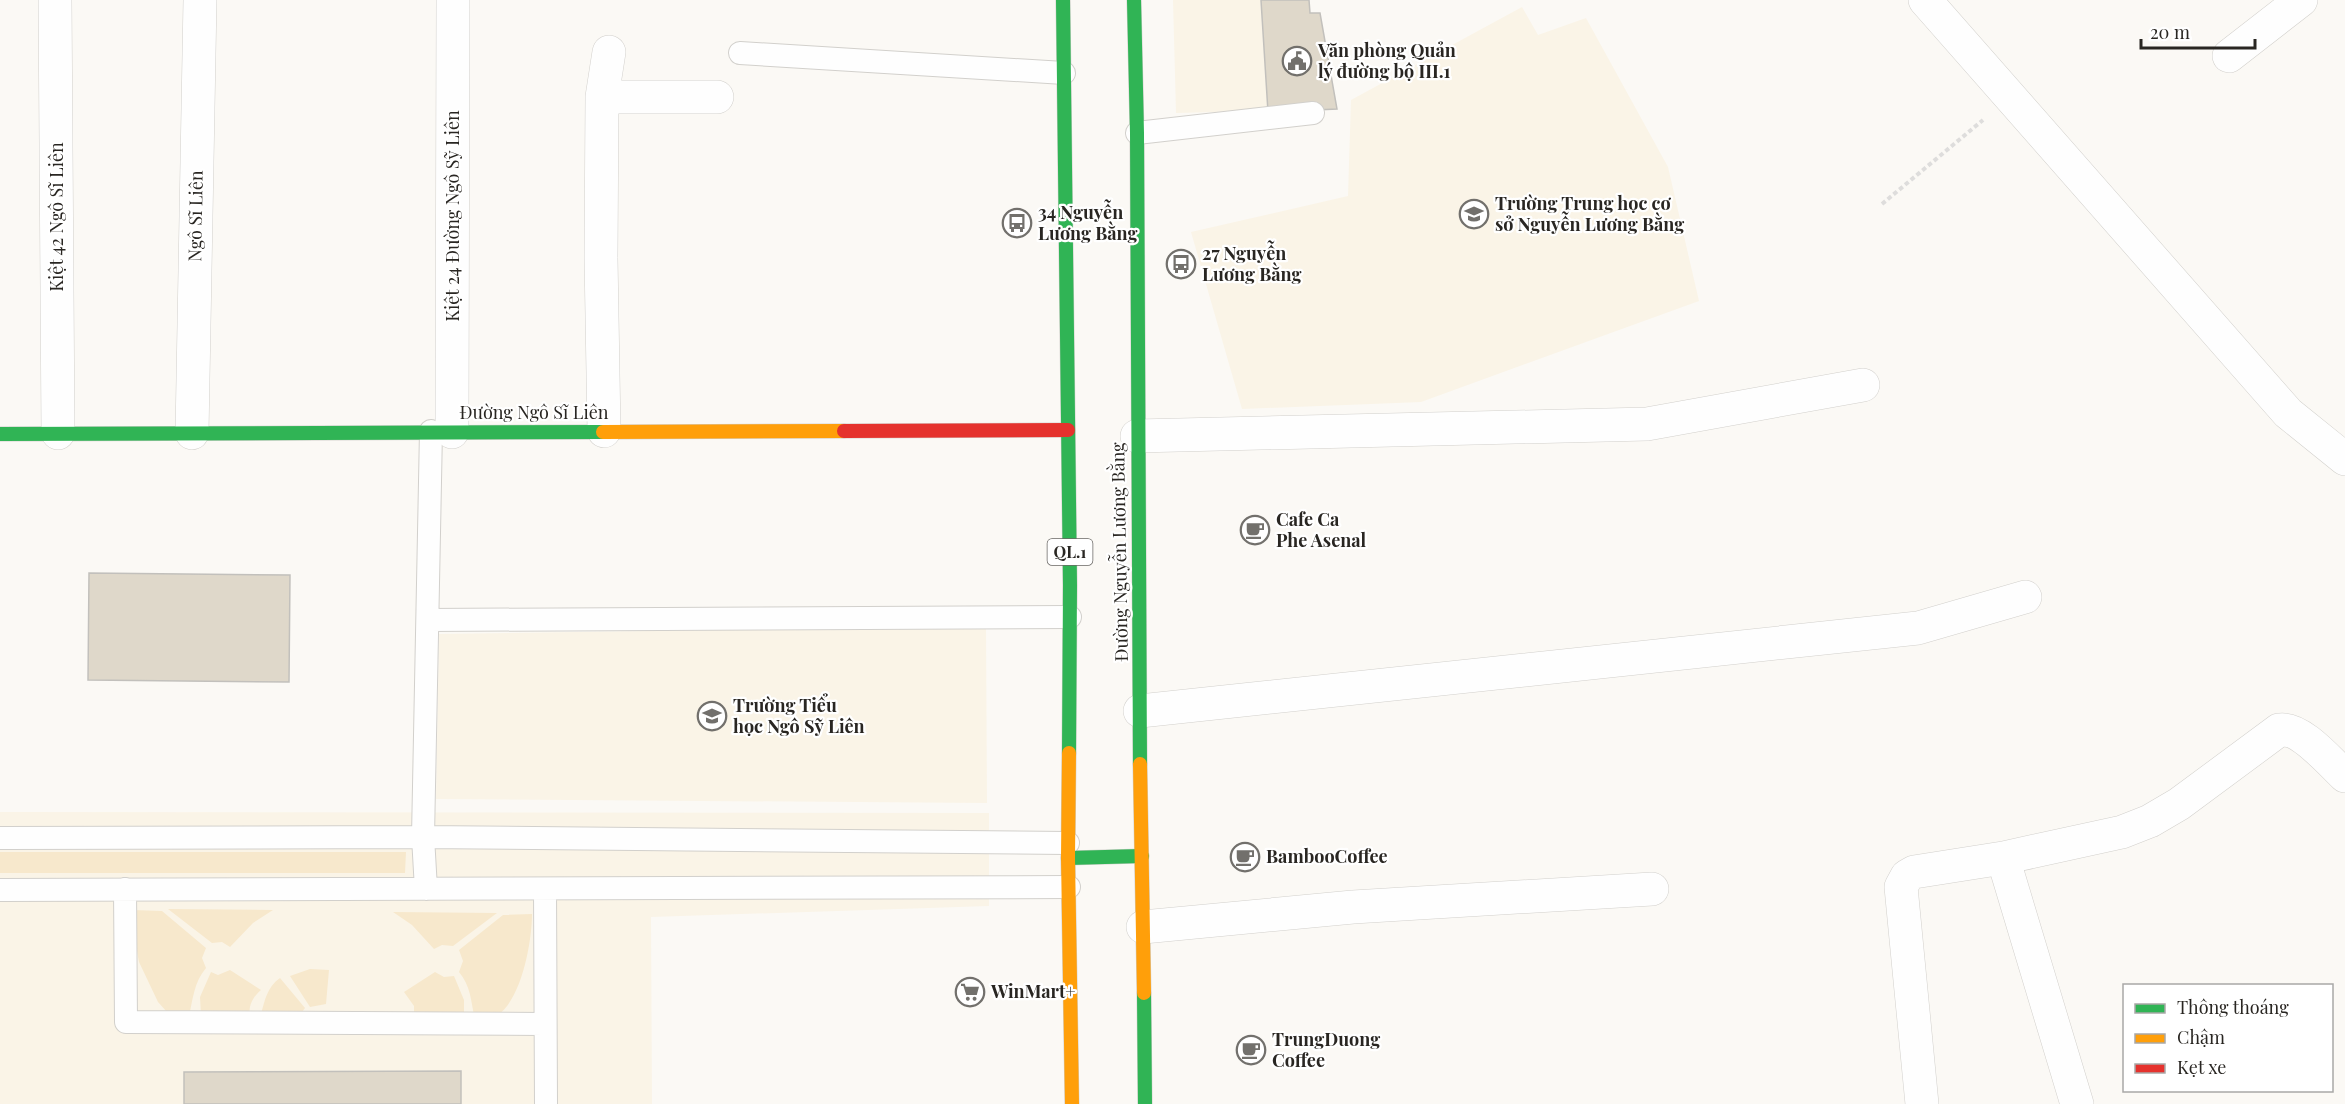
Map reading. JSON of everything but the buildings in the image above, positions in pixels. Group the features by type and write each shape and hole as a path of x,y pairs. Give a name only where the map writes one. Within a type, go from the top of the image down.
{"main road":[{"name":"QL.1","path":"1063,0 1070,616 1068,850 1072,1104"},
{"name":"Đường Nguyễn Lương Bằng","path":"1134,0 1145,1104"},
{"name":"Đường Ngô Sĩ Liên","path":"0,434 1068,430"},
{"path":"1068,850 1142,856"}],"street":[{"name":"Kiệt 42 Ngô Sĩ Liên","path":"55,0 58,433"},
{"name":"Ngô Sĩ Liên","path":"192,433 200,0"},
{"name":"Kiệt 24 Đường Ngô Sỹ Liên","path":"442,431 453,0"},
{"path":"1925,0 2288,412 2345,459"},
{"path":"2229,56 2301,0"},
{"path":"604,431 601,258 602,97 609,52"},
{"path":"602,97 717,98"},
{"path":"1137,436 1647,424 1863,385"},
{"path":"1140,711 1918,627 2025,597"},
{"path":"1922,1104 1901,887 1903,881 1914,872 2002,858 2122,832 2150,821 2178,804 2279,730 2285,729 2300,734 2345,776"},
{"path":"2002,858 2077,1104"},
{"path":"1143,927 1353,908 1652,889"}],"lane":[{"path":"740,53 1064,73"},
{"path":"1137,133 1313,113"},
{"path":"426,889 423,837 428,620 442,431"},
{"path":"428,620 1070,616"},
{"path":"0,838 423,837 1068,850"},
{"path":"0,890 1069,887"},
{"path":"125,889 126,1022 545,1024"},
{"path":"544,889 546,1104"}],"path":[{"path":"1882,204 2011,97"}],"shaded area":[{"path":"1173,0 1309,0 1310,13 1320,13 1337,109 1176,113"},
{"name":"Trường Trung học cơ sở Nguyễn Lương Bằng","path":"1522,7 1538,35 1586,18 1668,167 1699,301 1421,402 1242,409 1191,232 1348,196 1351,100"},
{"name":"Trường Tiểu học Ngô Sỹ Liên","path":"986,626 987,803 436,799 439,634"},
{"path":"0,812 989,813 989,906 651,917 652,1104 0,1104"},
{"path":"0,852 406,852 405,873 0,873"},
{"path":"168,909 273,910 253,923 230,947 222,942 212,943"},
{"path":"133,910 162,911 206,948 202,958 206,968 196,985 189,1016 167,1012 158,1002 139,962 134,935"},
{"path":"393,912 497,913 453,946 442,945 434,949 412,925"},
{"path":"532,914 528,953 513,996 498,1015 475,1020 468,989 459,972 463,961 459,950 503,915"},
{"path":"310,969 329,970 326,1004 310,1007 290,976"},
{"path":"230,970 261,990 252,1002 250,1017 201,1016 200,997 211,972 218,975"},
{"path":"435,972 444,977 454,976 464,1000 464,1019 414,1019 414,1006 404,992"},
{"path":"280,978 305,1008 299,1016 261,1014 269,990"}],"traffic: fast":[{"path":"1063,0 1070,585 1069,753"},
{"path":"1134,0 1137,133 1140,764"},
{"path":"0,434 603,432"},
{"path":"1068,858 1142,856"},
{"path":"1144,993 1145,1104"}],"traffic: slow":[{"path":"603,432 844,431"},
{"path":"1069,753 1068,858 1072,1104"},
{"path":"1140,764 1144,993"}],"traffic: jam":[{"path":"844,431 1068,430"}],"place":[{"name":"Văn phòng Quản lý đường bộ III.1","path":"1297,61"},
{"name":"Trường Trung học cơ sở Nguyễn Lương Bằng","path":"1474,214"},
{"name":"34 Nguyễn Lương Bằng","path":"1017,223"},
{"name":"27 Nguyễn Lương Bằng","path":"1181,264"},
{"name":"Cafe Ca Phe Asenal","path":"1255,530"},
{"name":"Trường Tiểu học Ngô Sỹ Liên","path":"712,716"},
{"name":"BambooCoffee","path":"1245,857"},
{"name":"WinMart+","path":"970,992"},
{"name":"TrungDuong Coffee","path":"1251,1050"}]}
